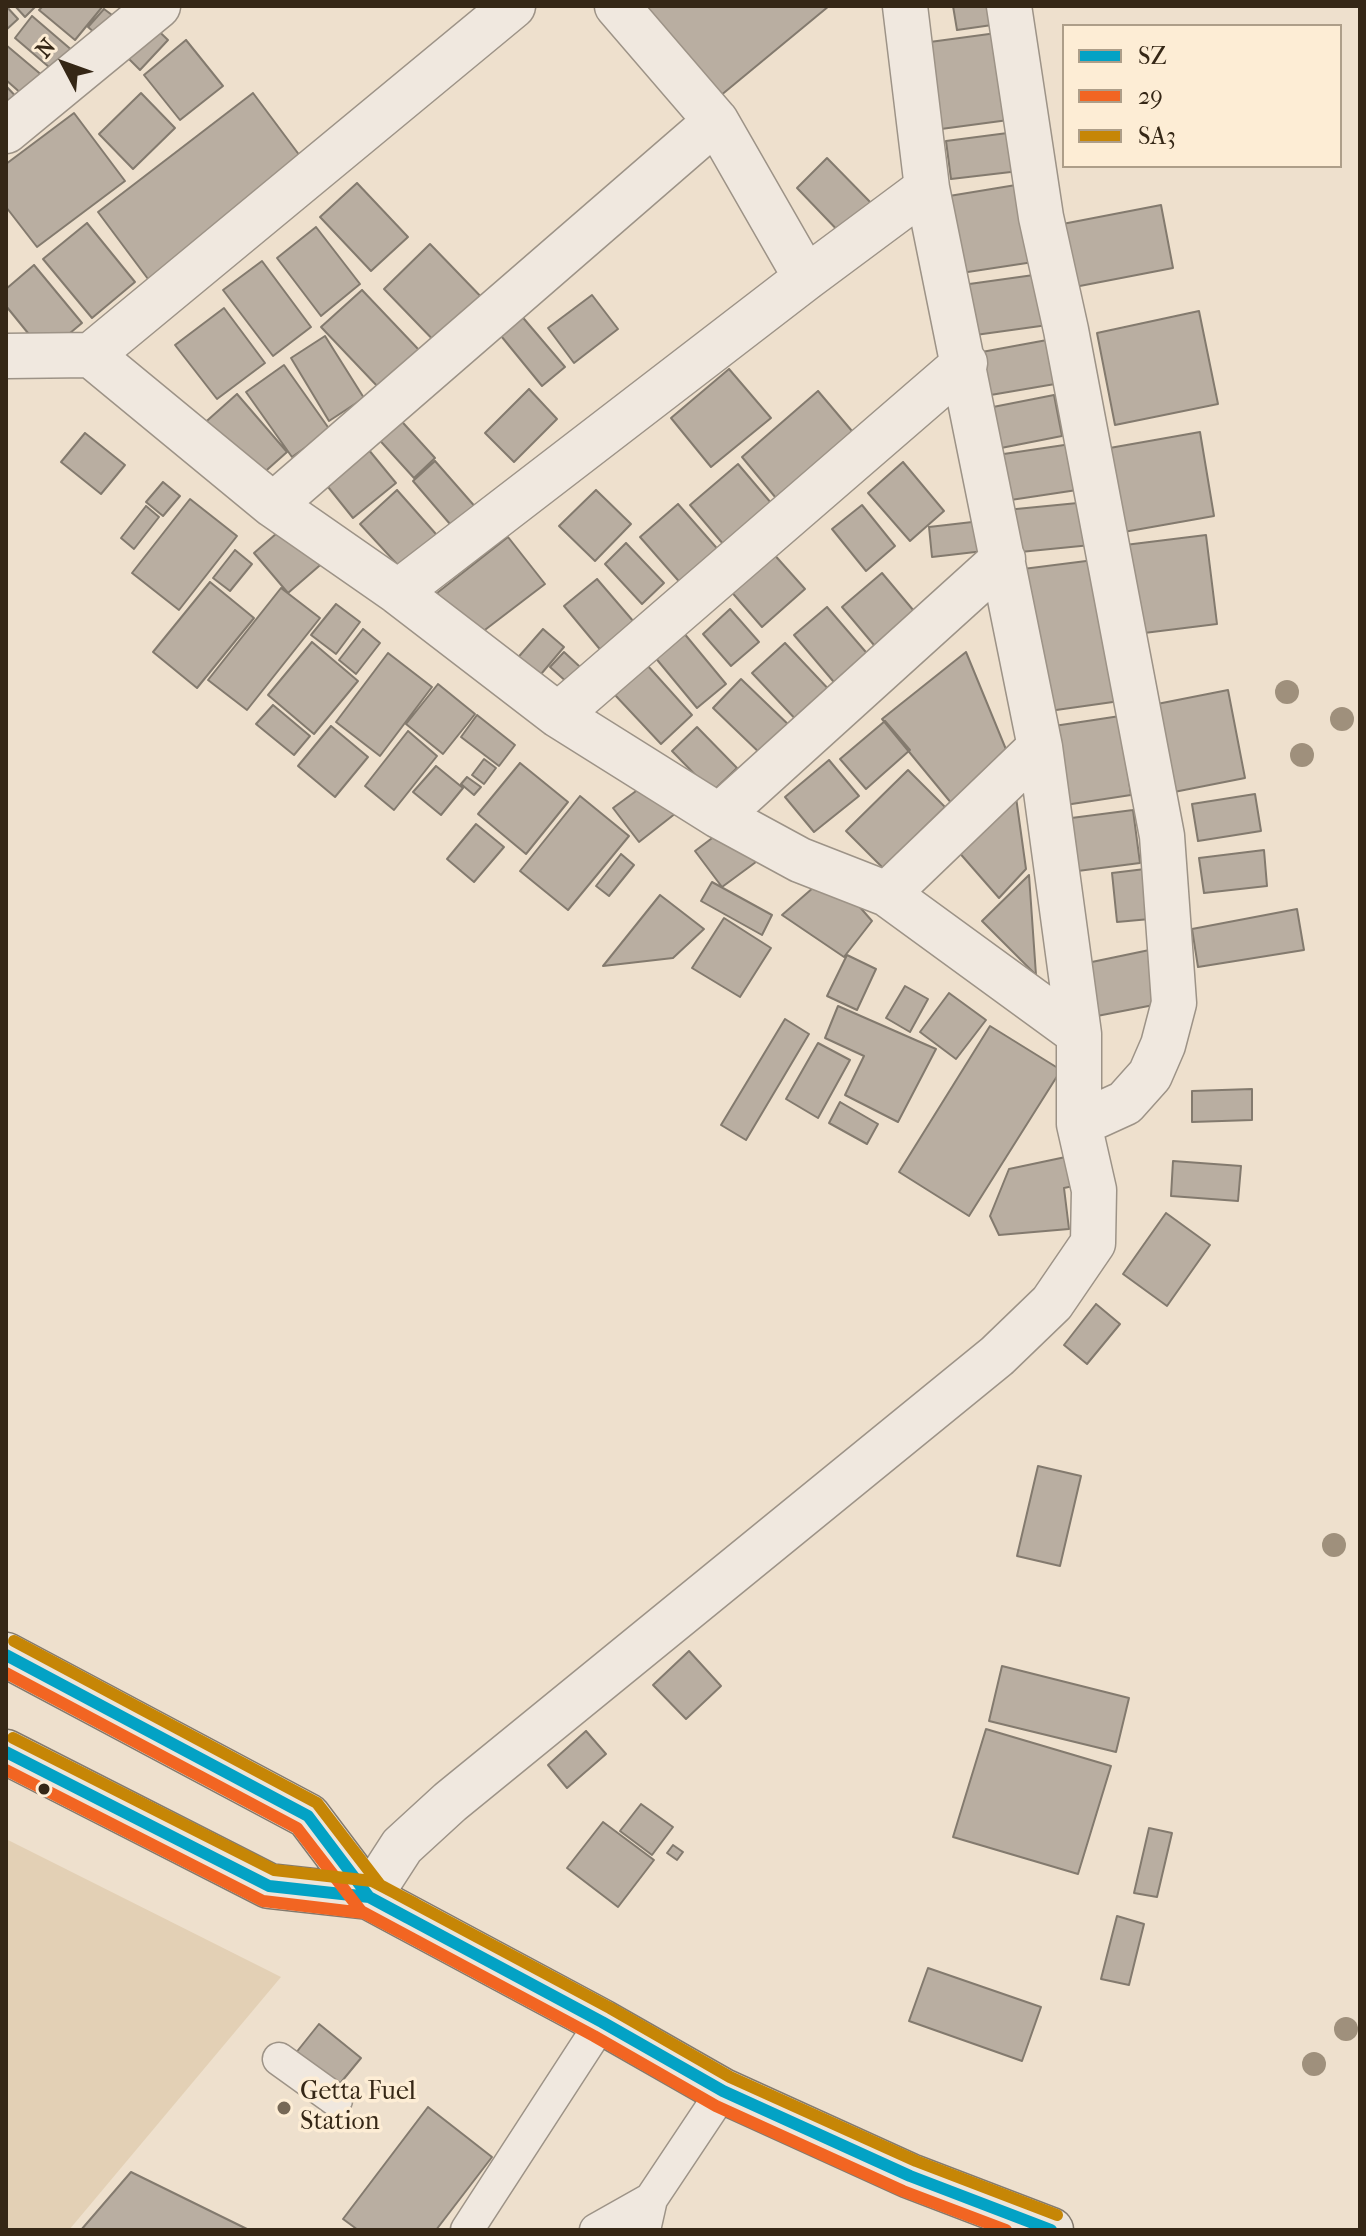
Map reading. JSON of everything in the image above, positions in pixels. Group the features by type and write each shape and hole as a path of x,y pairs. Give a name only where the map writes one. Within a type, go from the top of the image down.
{"main road":[{"path":"6,1655 308,1816 369,1897"},
{"path":"6,1752 269,1886 369,1897 723,2091 910,2176 1051,2230"}],"street":[{"path":"6,131 158,6"},
{"path":"6,356 91,355 513,6"},
{"path":"617,6 716,121 806,278"},
{"path":"369,1897 402,1846 450,1802 997,1356 1052,1303 1093,1243 1094,1190 1079,1124 1079,1034 1040,747 965,363 927,188 905,6"},
{"path":"1009,6 1041,217 1066,330 1162,836 1174,1003 1163,1045 1150,1075 1125,1103 1079,1124"},
{"path":"273,505 716,121"},
{"path":"398,592 927,188"},
{"path":"91,355 273,505 398,592 558,715 719,816 800,860 887,894 1079,1034"},
{"path":"558,715 965,363"},
{"path":"719,816 1003,559"},
{"path":"887,894 1040,747"}],"lane":[{"path":"467,2230 602,2022"},
{"path":"279,2059 336,2100"},
{"path":"596,2230 648,2215 723,2091"}],"shaded area":[{"path":"6,1839 281,1977 69,2230 6,2230"}],"building":[{"path":"6,6 18,19 6,30"},
{"path":"15,6 36,6 25,17"},
{"path":"43,6 103,6 75,40 39,10"},
{"path":"637,6 829,6 714,101"},
{"path":"953,6 997,6 999,24 957,30"},
{"path":"104,9 120,21 103,40 88,27"},
{"path":"32,16 81,58 63,79 15,38"},
{"path":"145,18 168,40 140,70 117,47"},
{"path":"1004,32 1016,119 926,131 915,44"},
{"path":"186,40 223,86 180,120 144,75"},
{"path":"6,45 50,82 32,103 6,80"},
{"path":"6,86 22,103 6,118"},
{"path":"141,93 175,128 133,169 99,134"},
{"path":"253,93 306,164 151,283 98,212"},
{"path":"74,113 125,181 37,247 6,207 6,164"},
{"path":"1023,131 1028,170 951,179 946,141"},
{"path":"827,158 875,207 844,237 797,188"},
{"path":"357,183 408,237 371,271 320,217"},
{"path":"1028,183 1040,261 948,275 937,198"},
{"path":"1161,205 1173,268 1059,290 1047,227"},
{"path":"87,223 135,282 92,318 43,259"},
{"path":"316,227 360,284 321,316 277,258"},
{"path":"430,244 489,305 442,349 384,289"},
{"path":"262,261 311,327 273,356 223,290"},
{"path":"34,265 82,323 45,354 6,306 6,289"},
{"path":"1048,273 1055,324 961,337 955,286"},
{"path":"362,290 419,350 379,388 321,327"},
{"path":"592,295 618,329 574,363 548,328"},
{"path":"224,308 265,363 217,399 175,345"},
{"path":"1199,311 1218,404 1115,425 1097,333"},
{"path":"519,313 565,367 542,386 497,331"},
{"path":"325,336 364,398 329,421 291,358"},
{"path":"1047,340 1055,384 979,397 971,354"},
{"path":"284,365 330,430 292,457 246,392"},
{"path":"729,369 771,418 711,467 671,418"},
{"path":"529,389 557,419 514,462 485,433"},
{"path":"818,391 863,444 785,509 742,457"},
{"path":"237,394 287,452 250,485 200,427"},
{"path":"1054,395 1062,436 1001,448 993,407"},
{"path":"395,414 435,458 414,478 374,434"},
{"path":"1200,432 1214,516 1118,533 1104,449"},
{"path":"85,433 125,465 101,494 61,462"},
{"path":"359,438 396,483 353,518 316,472"},
{"path":"1071,444 1077,490 1004,501 997,455"},
{"path":"435,461 485,518 462,538 413,481"},
{"path":"903,462 944,511 910,541 868,493"},
{"path":"738,464 783,517 735,558 690,505"},
{"path":"163,482 180,496 163,516 146,502"},
{"path":"397,490 443,542 407,575 360,524"},
{"path":"596,490 631,524 595,561 559,526"},
{"path":"190,499 237,536 179,610 132,573"},
{"path":"1088,502 1091,545 1010,553 1006,510"},
{"path":"678,504 729,562 691,595 640,537"},
{"path":"862,505 895,546 866,571 832,529"},
{"path":"146,506 159,517 134,549 121,538"},
{"path":"292,520 326,560 288,593 254,553"},
{"path":"981,521 984,551 932,557 929,527"},
{"path":"1206,535 1217,624 1136,634 1125,545"},
{"path":"508,537 545,584 473,639 437,593"},
{"path":"626,543 664,583 642,604 605,564"},
{"path":"235,550 252,564 230,591 213,578"},
{"path":"771,551 805,589 762,627 729,589"},
{"path":"1102,559 1120,701 1042,712 1023,569"},
{"path":"882,573 919,617 879,651 842,607"},
{"path":"597,579 646,636 613,665 564,606"},
{"path":"210,582 254,618 197,688 153,652"},
{"path":"281,588 320,618 247,710 208,680"},
{"path":"336,604 360,622 336,654 311,635"},
{"path":"827,607 877,665 844,694 794,635"},
{"path":"730,609 759,642 731,666 703,634"},
{"path":"363,629 380,643 356,674 339,660"},
{"path":"543,629 564,647 536,680 514,662"},
{"path":"683,632 726,684 697,708 654,656"},
{"path":"312,642 358,681 314,734 268,695"},
{"path":"785,643 834,695 801,725 752,673"},
{"path":"564,652 593,679 579,693 550,667"},
{"path":"966,652 1012,764 957,810 882,719"},
{"path":"388,653 432,687 380,756 336,722"},
{"path":"647,665 692,715 661,744 615,695"},
{"path":"741,679 793,729 765,758 713,708"},
{"path":"438,684 475,714 443,754 406,724"},
{"path":"1228,690 1245,778 1169,793 1152,705"},
{"path":"273,705 310,736 294,755 256,724"},
{"path":"477,715 515,745 499,766 461,737"},
{"path":"1120,716 1131,795 1052,807 1041,728"},
{"path":"885,721 910,750 866,789 840,759"},
{"path":"331,726 368,757 335,797 298,766"},
{"path":"697,727 737,768 712,792 672,751"},
{"path":"408,731 437,756 394,810 365,786"},
{"path":"484,759 496,768 484,784 472,775"},
{"path":"829,760 859,796 814,832 785,797"},
{"path":"520,763 568,802 526,854 478,814"},
{"path":"436,766 463,788 441,815 413,792"},
{"path":"908,770 945,807 883,868 846,831"},
{"path":"467,777 481,787 474,795 461,784"},
{"path":"651,780 676,813 639,842 613,808"},
{"path":"1015,790 1026,869 999,898 957,850"},
{"path":"1255,794 1261,831 1198,841 1192,804"},
{"path":"580,796 629,836 568,910 520,871"},
{"path":"1133,810 1140,863 1062,873 1056,820"},
{"path":"732,823 760,859 722,887 695,851"},
{"path":"476,824 504,847 474,882 447,859"},
{"path":"1264,850 1267,886 1204,893 1199,858"},
{"path":"621,854 634,865 609,896 596,886"},
{"path":"1145,869 1150,919 1117,922 1112,873"},
{"path":"830,873 872,921 844,957 782,915"},
{"path":"1029,875 1036,975 982,921"},
{"path":"712,882 772,915 762,935 701,901"},
{"path":"660,895 704,929 673,958 603,966"},
{"path":"1297,909 1304,950 1198,967 1192,929"},
{"path":"724,918 771,948 740,997 692,968"},
{"path":"1159,948 1169,1002 1097,1016 1087,963"},
{"path":"847,955 876,969 857,1010 827,996"},
{"path":"905,986 928,999 910,1032 886,1018"},
{"path":"949,993 986,1020 956,1059 920,1032"},
{"path":"838,1006 936,1049 898,1122 845,1095 864,1056 825,1038"},
{"path":"785,1019 809,1034 746,1140 721,1125"},
{"path":"990,1026 1061,1070 969,1216 899,1172"},
{"path":"818,1043 850,1060 818,1118 786,1099"},
{"path":"1252,1089 1252,1120 1192,1122 1192,1091"},
{"path":"840,1102 878,1124 867,1144 829,1123"},
{"path":"1075,1155 1078,1185 1064,1188 1069,1229 999,1235 990,1216 1009,1169"},
{"path":"1173,1161 1241,1166 1238,1201 1171,1196"},
{"path":"1166,1213 1210,1245 1167,1306 1123,1274"},
{"path":"1096,1304 1120,1324 1087,1364 1064,1345"},
{"path":"1038,1466 1081,1476 1060,1566 1017,1556"},
{"path":"689,1651 721,1686 686,1719 653,1685"},
{"path":"1002,1666 1129,1698 1116,1752 989,1721"},
{"path":"986,1729 1111,1766 1078,1874 953,1837"},
{"path":"586,1731 606,1754 567,1788 548,1765"},
{"path":"641,1804 673,1827 652,1855 620,1831"},
{"path":"603,1822 654,1860 618,1907 567,1868"},
{"path":"1149,1828 1172,1833 1157,1897 1134,1893"},
{"path":"673,1845 683,1852 677,1860 667,1853"},
{"path":"1117,1916 1144,1924 1129,1985 1101,1979"},
{"path":"928,1968 1041,2007 1022,2061 909,2021"},
{"path":"319,2024 361,2058 333,2092 291,2059"},
{"path":"428,2107 492,2157 436,2230 358,2230 343,2219"},
{"path":"131,2172 249,2230 81,2230"}],"transit line":[{"name":"SA3","path":"14,1641 317,1803 380,1885 610,2008 730,2077 916,2161 1057,2215"},
{"name":"SZ","path":"6,1655 308,1816 369,1897 723,2091 910,2176 1051,2230"},
{"name":"29","path":"6,1673 297,1828 361,1911 594,2036 716,2106 903,2191 1006,2230"},
{"name":"SA3","path":"13,1738 274,1870 372,1881 416,1904"},
{"name":"SZ","path":"6,1752 269,1886 369,1897 408,1918"},
{"name":"29","path":"6,1770 263,1901 364,1913 400,1932"}],"place":[{"name":"Getta Fuel Station","path":"284,2108"}]}
